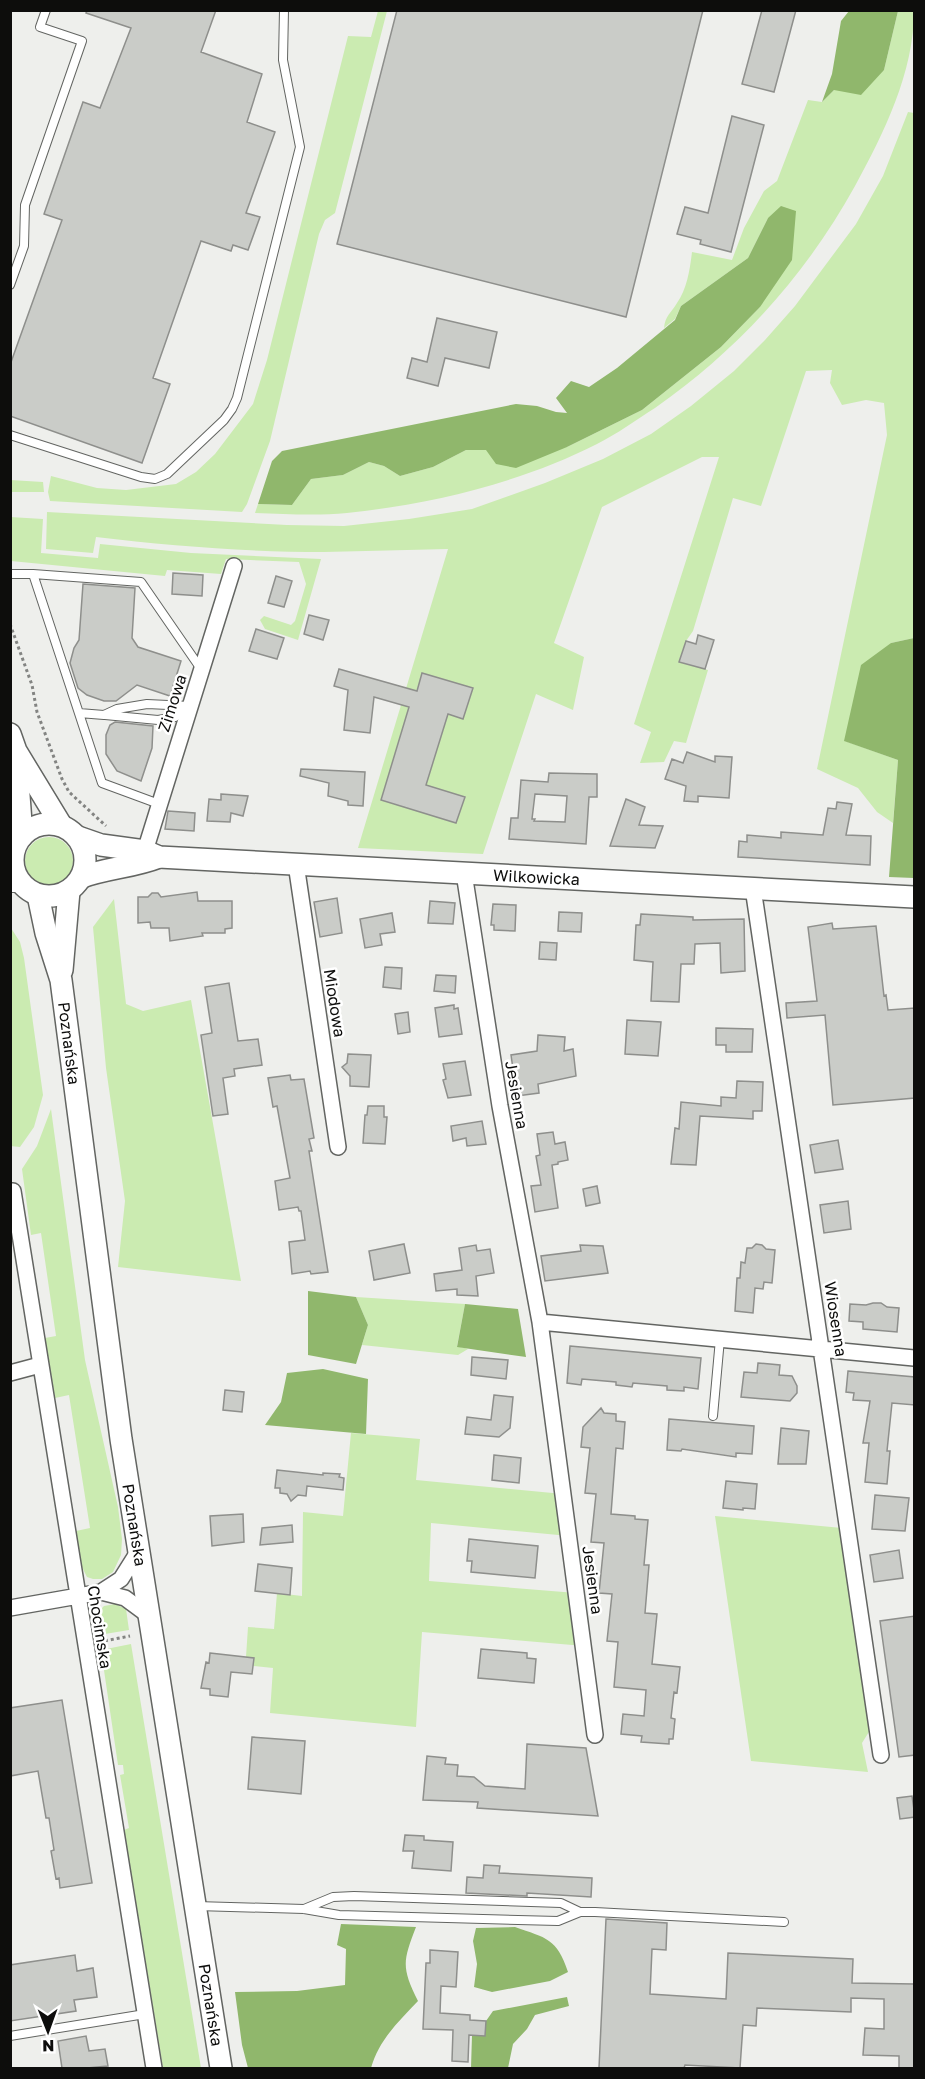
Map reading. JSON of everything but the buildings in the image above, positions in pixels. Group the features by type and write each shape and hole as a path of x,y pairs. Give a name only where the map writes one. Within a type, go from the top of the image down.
{"main road":[{"path":"13,743 61,825"},
{"path":"13,743 15,882 38,895 54,897 76,884 86,856 78,837 70,830 50,823 39,825 30,829 16,843"},
{"name":"Wilkowicka","path":"78,837 152,854 296,864 915,897"},
{"name":"Wilkowicka","path":"76,884 103,870 144,864 152,854"},
{"name":"Poznańska","path":"61,980 76,884"},
{"name":"Poznańska","path":"38,895 46,933 61,980 109,1351 138,1552 221,2068"}],"street":[{"name":"Zimowa","path":"152,854 159,804 234,566"},
{"name":"Miodowa","path":"296,864 338,1147"},
{"name":"Jesienna","path":"464,873 501,1106 540,1322 595,1735"},
{"name":"Wiosenna","path":"753,888 823,1348 881,1755"},
{"name":"Chocimska","path":"12,1191 154,2068"},
{"path":"540,1322 915,1358"},
{"path":"10,1373 40,1365"},
{"path":"101,1593 121,1579 138,1552"},
{"path":"10,1608 101,1593 125,1598 148,1615"}],"lane":[{"path":"10,285 24,246 25,205 82,41 40,27 46,10"},
{"path":"10,435 141,477 155,479 167,474 232,410 300,147 283,60 284,10"},
{"path":"10,574 141,582 201,669"},
{"path":"33,574 102,783 159,804"},
{"path":"104,715 117,709 147,704 189,706"},
{"path":"79,713 158,720 175,717 189,706"},
{"path":"713,1416 720,1339"},
{"path":"304,1909 333,1897 354,1896 561,1904 579,1912 784,1922"},
{"path":"195,1906 304,1909 339,1915 558,1921 579,1912"},
{"path":"10,2036 145,2014"}],"path":[{"path":"10,624 32,685 37,712 62,779"}],"green space":[{"path":"378,11 387,11 335,213 325,220 319,234 270,441 242,512 50,501 48,492 51,476 97,488 126,490 176,484 196,472 215,454 253,404 267,360 348,36 371,37"},
{"path":"849,11 898,11 884,70 861,95 834,90 822,102 832,74 841,21"},
{"path":"898,11 914,11 909,57 895,102 855,186 815,250 768,309 742,336 685,385 655,408 604,440 568,458 506,481 475,490 379,509 324,514 255,513 258,504 292,505 311,479 343,475 369,462 384,466 400,476 433,467 466,450 567,447 642,410 721,347 760,307 768,218 748,258 681,306 675,319 664,328 667,317 686,285 692,252 732,260 744,228 764,191 777,181 808,100 822,102 834,90 884,70"},
{"path":"908,112 914,113 914,638 891,643 845,741 898,760 893,823 877,812 858,788 817,769 887,435 884,403 866,400 842,405 830,383 832,370 806,371 761,506 733,498 693,631 686,641 679,661 708,670 686,743 674,741 664,762 640,763 651,732 634,724 719,457 702,457 602,507 554,643 584,657 573,710 536,694 483,854 358,848 448,549 267,551 181,546 96,537 93,553 46,549 47,512 344,526 472,509 603,459 651,434 691,406 734,371 795,306 856,224 883,176"},
{"path":"781,206 796,211 792,260 760,307 721,347 642,410 567,447 516,468 496,464 486,450 466,450 433,467 400,476 384,466 369,462 343,475 311,479 292,505 258,504 272,461 282,451 516,404 567,413 556,398 571,381 589,387 617,368 675,320 681,306 748,258 768,218"},
{"path":"10,480 43,482 44,492 11,492"},
{"path":"10,517 43,519 41,553 98,558 100,544 191,553 321,559 298,640 265,629 260,620 264,616 291,625 295,621 306,584 299,562 226,559 221,574 167,570 165,576 11,561"},
{"path":"914,638 914,878 889,877 898,760 844,741 861,665 891,643"},
{"path":"49,837 66,844 73,861 66,878 49,885 32,878 25,861 32,844"},
{"path":"114,899 126,1004 143,1011 191,1000 241,1281 118,1267 125,1201 106,1068 93,927"},
{"path":"11,928 20,942 24,958 43,1095 34,1127 20,1147 10,1146"},
{"path":"51,1109 85,1360 118,1507 122,1539 121,1555 113,1572 102,1579 87,1577 80,1563 76,1531 90,1528 69,1395 55,1398 45,1338 56,1336 41,1233 31,1235 22,1169 37,1146"},
{"path":"308,1291 356,1297 368,1325 356,1364 308,1355"},
{"path":"356,1297 465,1304 457,1346 468,1349 458,1355 362,1345 368,1325"},
{"path":"465,1304 518,1309 526,1357 457,1347"},
{"path":"323,1369 368,1379 366,1434 265,1425 281,1402 287,1373"},
{"path":"351,1433 420,1439 416,1480 563,1494 569,1536 431,1523 429,1581 576,1593 584,1646 422,1632 416,1727 270,1713 273,1668 253,1666 254,1658 246,1657 248,1627 274,1629 277,1593 302,1596 303,1512 343,1516"},
{"path":"715,1516 842,1528 872,1727 862,1743 868,1772 751,1761"},
{"path":"115,1604 126,1609 129,1630 93,1636 94,1616 104,1606"},
{"path":"131,1644 201,2068 163,2068 124,1830 129,1828 120,1775 124,1774 123,1765 118,1765 101,1650"},
{"path":"341,1924 416,1927 406,1956 406,1972 418,2001 384,2040 371,2068 248,2068 242,2045 235,1992 297,1991 345,1985 346,1949 337,1945"},
{"path":"515,1927 542,1937 555,1946 568,1972 550,1981 492,1992 474,1987 477,1964 473,1941 476,1928"},
{"path":"567,1997 569,2006 535,2015 527,2029 513,2044 508,2068 471,2068 472,2035 493,2011"}]}
